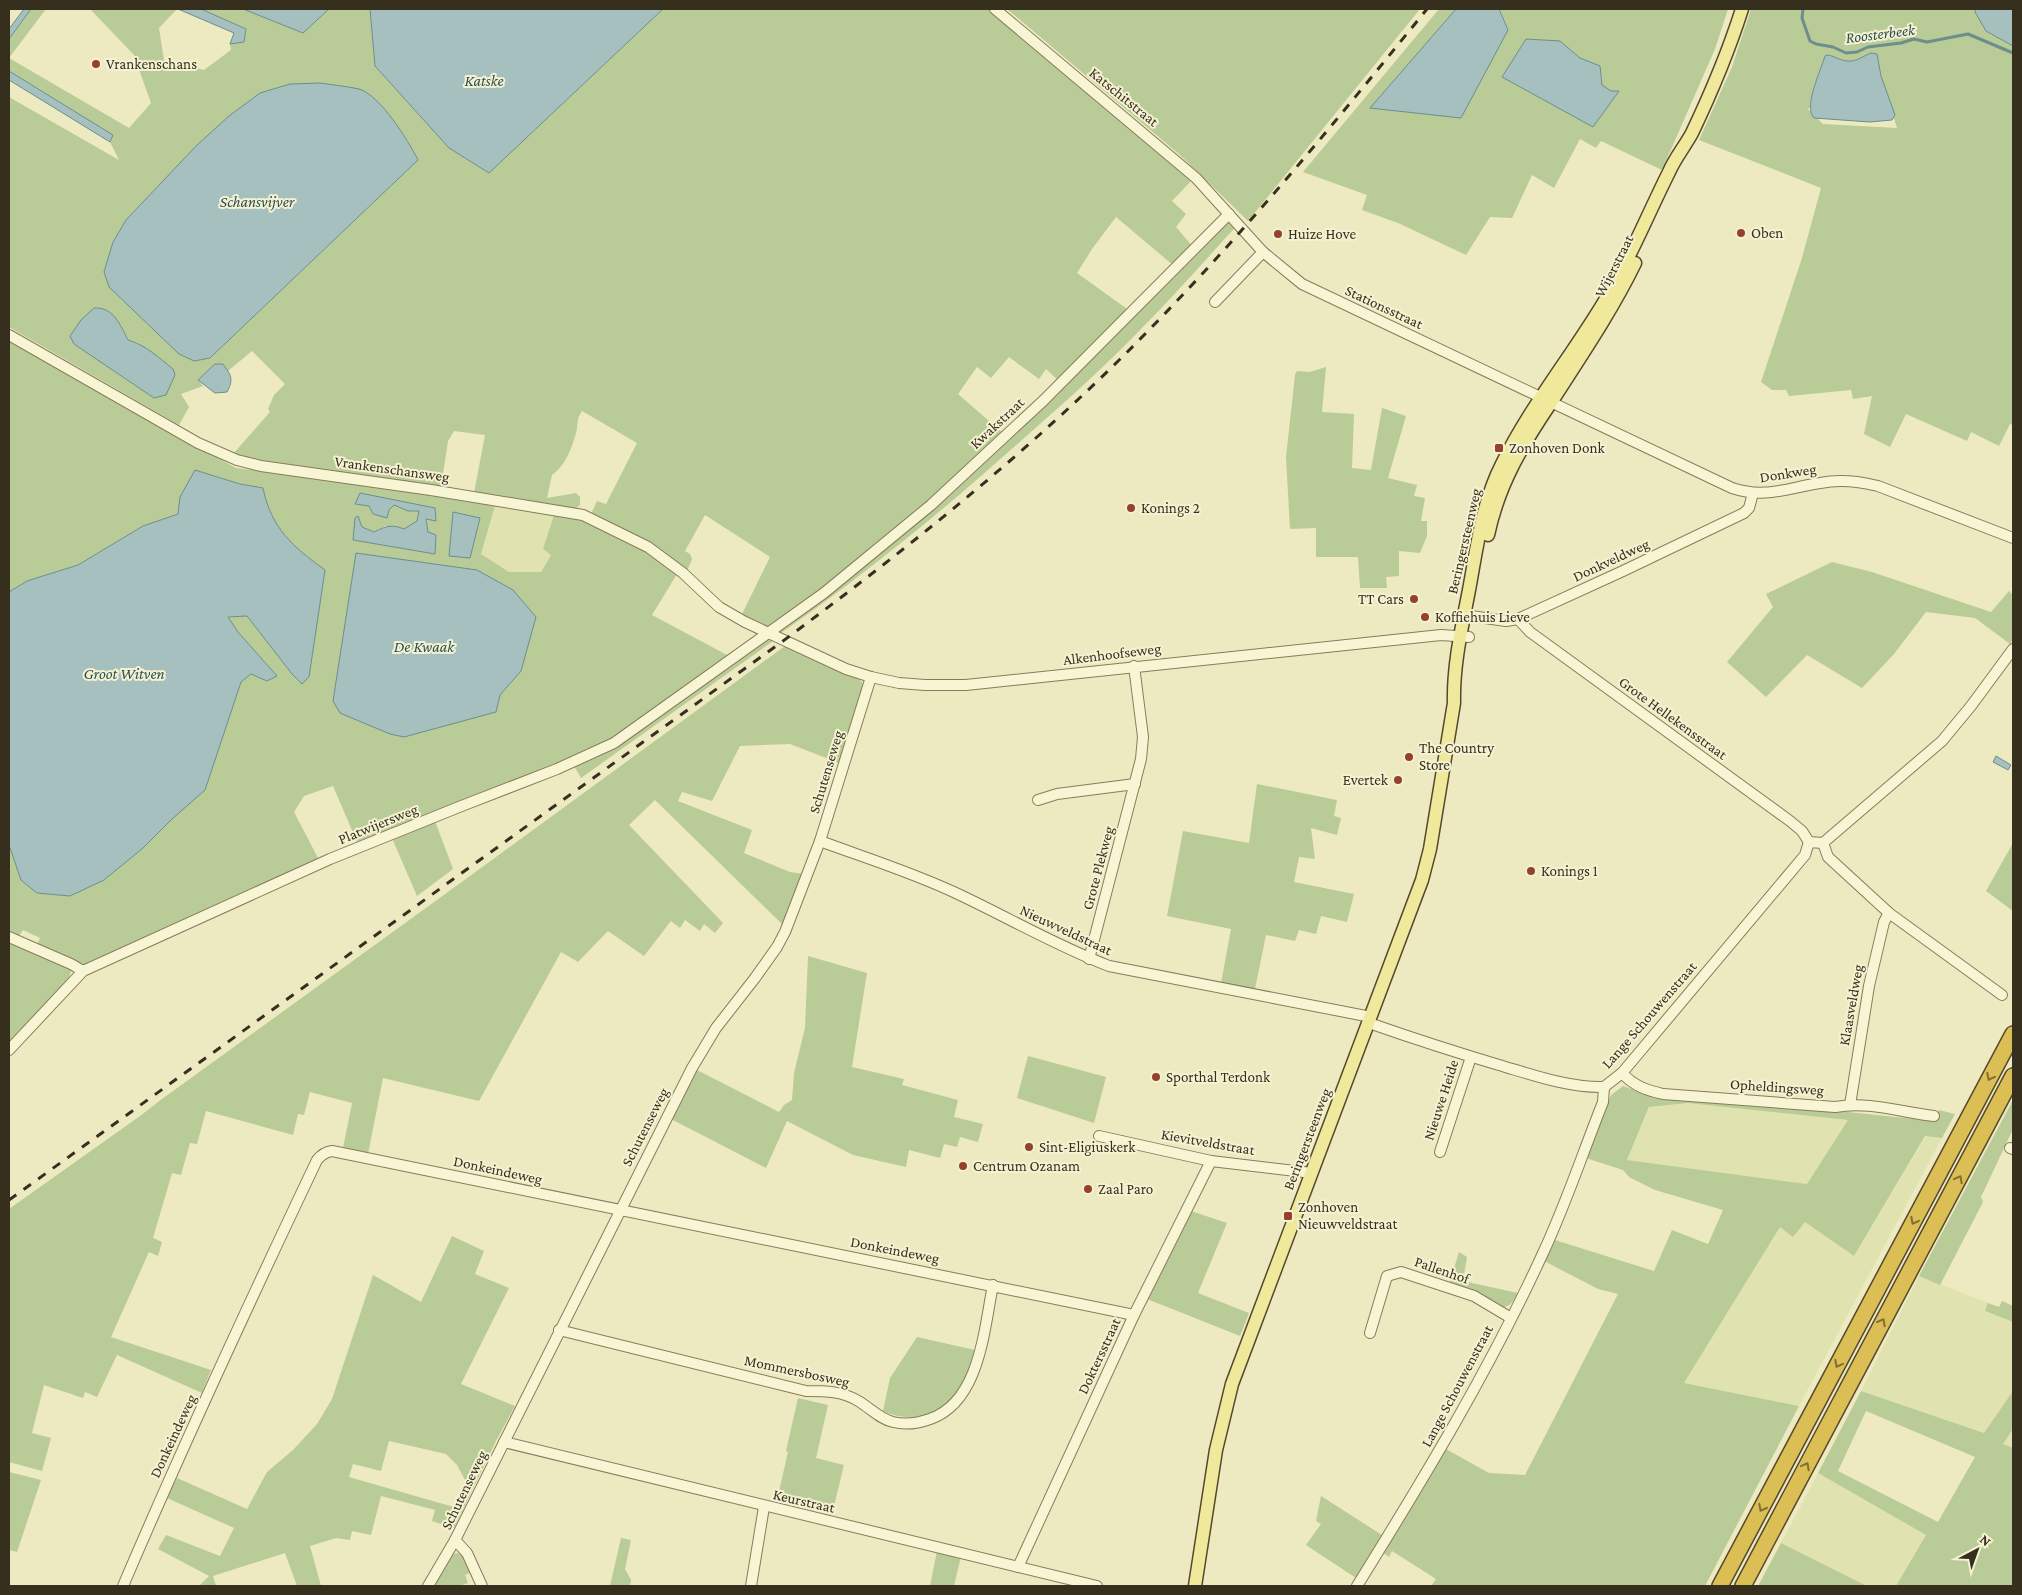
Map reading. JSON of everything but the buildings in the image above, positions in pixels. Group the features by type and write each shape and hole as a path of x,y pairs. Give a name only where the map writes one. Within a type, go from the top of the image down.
{"highway":[{"path":"1720,1586 2013,1034"},
{"path":"1743,1586 2013,1076"}],"main road":[{"name":"Wijerstraat","path":"1546,400 1627,261 1727,57 1742,9"},
{"name":"Beringersteenweg","path":"1195,1586 1216,1450 1232,1384 1422,880 1430,849 1454,703 1454,686 1465,636 1480,529 1491,491 1508,453 1546,400"}],"street":[{"name":"Katschitstraat","path":"995,9 1196,178 1228,214"},
{"name":"Stationsstraat","path":"1228,214 1262,252 1302,284 1546,400"},
{"name":"Kwakstraat","path":"767,633 824,593 931,505 1044,400 1228,214"},
{"path":"1215,302 1262,252"},
{"name":"Vrankenschansweg","path":"9,335 198,443 237,460 261,466 431,490 584,515 648,547 683,573 719,607 767,633"},
{"name":"Donkweg","path":"1546,400 1732,488 1753,493 1778,492 1833,481 1865,483 1878,486 2013,538"},
{"name":"Donkveldweg","path":"1468,615 1506,621 1518,619 1744,513 1748,508 1753,493"},
{"name":"Grote Hellekensstraat","path":"1518,619 1530,632 1802,831 1809,842"},
{"name":"Alkenhoofseweg","path":"767,633 871,677 925,685 1016,681 1134,666 1441,635 1465,636"},
{"name":"Platwijersweg","path":"9,1050 84,971 330,860 604,749 767,633"},
{"path":"1809,842 1823,843 1942,741 1971,706 2013,649"},
{"name":"Grote Plekweg","path":"1089,959 1141,759 1143,737 1134,666"},
{"name":"Schutenseweg","path":"482,1586 467,1553 455,1540 619,1210 692,1068 716,1028 777,947 800,895 820,841 871,677"},
{"path":"1038,800 1057,794 1135,784"},
{"name":"Nieuwveldstraat","path":"820,841 920,878 957,894 1089,959 1109,966 1370,1020"},
{"name":"Lange Schouwenstraat","path":"1357,1586 1426,1474 1511,1318 1547,1244 1604,1102 1604,1087 1622,1073 1805,855 1809,842"},
{"path":"1823,843 1828,857 1889,913 2002,995"},
{"name":"Klaasveldweg","path":"1850,1105 1869,986 1884,922 1889,913"},
{"path":"9,937 84,971"},
{"path":"1370,1020 1471,1057 1532,1075 1588,1087 1604,1087"},
{"name":"Nieuwe Heide","path":"1440,1152 1471,1057"},
{"name":"Opheldingsweg","path":"1622,1073 1630,1082 1646,1090 1663,1094 1835,1107 1876,1105 1934,1116"},
{"name":"Kievitveldstraat","path":"1099,1136 1211,1161 1312,1174"},
{"name":"Donkeindeweg","path":"122,1586 289,1219 321,1155 332,1151 1134,1315"},
{"name":"Doktersstraat","path":"1018,1567 1134,1315 1211,1161"},
{"name":"Pallenhof","path":"1370,1333 1387,1276 1401,1272 1474,1296 1511,1318"},
{"name":"Mommersbosweg","path":"559,1330 806,1391 842,1393 893,1422 922,1422 948,1411 956,1404 967,1388 976,1364 993,1285"},
{"name":"Keurstraat","path":"504,1442 764,1507 1097,1586"},
{"path":"751,1586 764,1507"},
{"path":"428,1586 455,1540"}],"green space":[{"path":"31,9 46,9 9,58 9,39"},
{"path":"90,9 177,9 159,28 164,60 204,70 231,50 230,44 244,42 246,29 201,9 243,9 303,33 329,9 370,9 375,66 449,148 489,173 663,9 988,9 1191,181 1172,201 1186,214 1176,227 1193,247 1174,266 1116,217 1077,273 1130,311 1059,381 1046,369 1039,379 1009,357 991,378 977,367 958,394 1004,434 861,558 801,604 770,626 765,627 742,614 770,557 705,515 685,551 690,554 692,559 687,571 591,514 597,501 606,504 637,443 582,411 570,451 561,467 552,475 547,498 576,493 580,497 580,505 576,508 474,493 485,435 454,431 448,441 441,487 243,458 233,454 270,412 268,409 274,395 285,384 252,351 228,371 223,364 215,364 198,380 203,386 181,394 189,407 179,425 9,327 9,97 119,160 110,142 113,135 9,71 9,58 129,128 151,103 134,55","holes":["386,110 407,140 418,160 210,358 194,361 179,354 109,287 104,272 113,242 126,220 196,146","119,323 128,340 138,343 155,356 154,398 74,344"]},
{"path":"1007,9 1420,9 1248,221 1180,155"},
{"path":"1439,9 1456,9 1371,108 1508,30 1499,9 1728,9 1715,49 1662,170 1601,141 1596,148 1580,139 1554,188 1532,175 1512,218 1490,217 1466,255 1398,223 1362,210 1367,195 1303,172","holes":["1559,41 1580,58 1600,66 1602,85"]},
{"path":"1751,9 1976,9 1975,12 1986,31 2013,46 2013,425 2010,424 1999,446 1971,432 1967,441 1906,414 1890,447 1864,434 1872,396 1853,399 1851,390 1789,396 1786,390 1772,390 1761,382 1802,258 1821,188 1699,140 1732,67","holes":["1876,55 1897,128 1823,124 1808,109"]},
{"path":"1230,222 1235,228 1152,318 1068,399 905,540 813,611 781,633 778,630 836,588 1111,339 1225,224"},
{"path":"9,341 236,468 436,494 495,506 481,554 509,572 541,572 551,555 543,549 554,515 580,519 644,550 677,574 652,615 729,656 609,741 544,770 357,842 333,786 304,796 294,812 319,860 86,965 37,945 40,938 23,930 19,936 9,931 9,845 21,880 37,893 70,896 143,848 172,819 241,682 251,674 267,681 277,676 227,617 247,616 292,674 325,570 303,553 285,535 272,514 263,488 240,484 210,474 180,497 178,514 143,526 78,565 27,581 9,592","holes":["360,494 435,508 426,519 435,554 353,540 358,517 362,527 374,532 385,526 404,529 417,521 420,510 408,511 394,505 389,510 386,518 369,505 356,504","536,617 521,671 500,695"]},
{"path":"1326,367 1322,412 1354,414 1352,468 1371,470 1382,408 1406,416 1388,478 1417,485 1414,496 1425,498 1421,521 1427,521 1427,536 1420,553 1399,551 1399,576 1386,577 1387,588 1360,588 1358,557 1316,557 1316,528 1290,529 1286,457 1295,375 1297,371 1310,372"},
{"path":"495,506 554,515 543,549 551,554 540,573 509,572 481,554"},
{"path":"1832,562 1872,572 1991,612 2009,591 2013,595 2013,639 2010,644 1975,618 1926,612 1894,654 1862,688 1807,655 1766,697 1727,662 1773,607 1766,594"},
{"path":"765,638 773,641 581,778 574,766"},
{"path":"785,646 860,680 863,684 857,709 839,763 790,744 740,746 712,801 682,792 678,801 752,830 744,853 790,872 804,874 784,926 655,800 629,825 723,923 715,933 704,924 700,931 685,920 680,928 671,921 644,956 608,931 578,962 561,952 479,1101 383,1078 368,1154 343,1148 352,1103 310,1092 304,1115 298,1114 293,1135 206,1111 197,1144 190,1143 181,1175 172,1173 153,1238 162,1242 158,1256 149,1252 111,1337 211,1370 202,1393 117,1355 97,1397 85,1392 83,1398 44,1385 32,1433 51,1438 42,1471 9,1462 9,1209 140,1116"},
{"path":"1257,784 1337,800 1334,816 1341,818 1337,835 1311,828 1315,859 1299,857 1294,882 1354,894 1347,922 1321,916 1316,934 1299,930 1295,941 1266,935 1255,989 1221,983 1231,929 1167,916 1183,831 1249,843"},
{"path":"435,821 453,869 417,896 392,838"},
{"path":"2013,843 2013,911 1986,891"},
{"path":"9,940 71,970 69,979 9,1042"},
{"path":"808,956 867,973 852,1067 904,1079 902,1085 958,1100 954,1117 983,1124 978,1142 960,1137 957,1147 944,1144 940,1158 909,1150 906,1167 853,1155 787,1121 766,1168 671,1119 697,1070 779,1112 784,1105 792,1100 794,1073 805,1028"},
{"path":"1028,1056 1106,1077 1094,1123 1017,1098"},
{"path":"1623,1086 1654,1097 1848,1112 1933,1121 1939,1110 1955,1114 1942,1138 1925,1136 1854,1256 1805,1222 1793,1237 1780,1227 1684,1383 1799,1406 1705,1586 1431,1586 1436,1579 1392,1551 1389,1557 1382,1552 1444,1448 1489,1473 1525,1475 1618,1294 1598,1289 1544,1261 1555,1240 1654,1271 1672,1230 1708,1244 1723,1210 1655,1190 1629,1177 1623,1170 1586,1158 1611,1095","holes":["1688,1103 1848,1120 1807,1184 1627,1160 1649,1107"]},
{"path":"2013,1100 2013,1129 1981,1197 1983,1202 1940,1285 1919,1276"},
{"path":"1688,1103 1849,1120 1807,1184 1627,1160 1650,1107"},
{"path":"1926,1136 1942,1138 1799,1406 1684,1383 1780,1227 1805,1221 1854,1256"},
{"path":"1191,1211 1227,1223 1198,1293 1249,1313 1240,1336 1147,1299"},
{"path":"452,1236 484,1251 475,1274 509,1288 461,1384 515,1406 454,1528 432,1521 435,1510 381,1496 371,1535 352,1531 350,1540 336,1538 310,1546 321,1586 297,1586 285,1553 213,1576 216,1586 199,1586 209,1576 158,1549 166,1535 220,1556 234,1528 167,1498 177,1478 247,1509 267,1472 293,1450 317,1424 332,1399 373,1275 421,1302","holes":["389,1441 446,1454 457,1465 466,1482 454,1507 349,1477 353,1464 381,1471"]},
{"path":"1459,1252 1467,1257 1463,1281 1518,1293 1514,1300 1504,1307 1449,1285"},
{"path":"1919,1276 1988,1303 1985,1311 2013,1322 2013,1391 1984,1433 1861,1391"},
{"path":"2002,1301 2013,1306 2013,1322 1985,1311 1988,1303 1999,1307"},
{"path":"917,1337 975,1350 965,1382 956,1396 947,1404 928,1415 906,1417 883,1411 890,1378"},
{"path":"1861,1391 1984,1433 2013,1391 2013,1429 2003,1444 2013,1448 2013,1586 1896,1586 1926,1535 1818,1473","holes":["1866,1411 1975,1457 1938,1522 1838,1471"]},
{"path":"798,1398 828,1405 816,1458 844,1465 832,1514 777,1500"},
{"path":"2013,1429 2013,1448 2003,1444"},
{"path":"9,1472 41,1480 17,1552 9,1550"},
{"path":"1818,1473 1926,1535 1896,1586 1867,1586 1781,1543"},
{"path":"1321,1496 1382,1535 1356,1578 1306,1545 1321,1524 1316,1521"},
{"path":"621,1538 631,1540 625,1569 631,1580 630,1586 610,1586"},
{"path":"1781,1543 1867,1586 1758,1586"},
{"path":"937,1551 961,1556 954,1586 930,1586"},
{"path":"457,1553 464,1555 472,1572 465,1575 468,1583 459,1586 430,1586 451,1555"}],"water":[{"path":"24,9 31,9 9,39 9,29"},
{"path":"178,9 201,9 246,29 244,42 230,44 234,33"},
{"path":"243,9 329,9 303,33"},
{"name":"Katske","path":"370,9 663,9 489,173 449,148 375,66"},
{"path":"1456,9 1499,9 1508,30 1461,118 1370,108"},
{"path":"1976,9 2013,9 2013,46 1986,31 1975,12"},
{"path":"1526,39 1560,41 1580,58 1600,66 1602,85 1611,91 1619,91 1593,127 1502,77"},
{"path":"1871,53 1877,54 1881,76 1895,115 1892,120 1870,122 1814,118 1811,113 1812,97 1825,56 1828,55 1851,61"},
{"path":"9,71 113,135 110,142 9,80"},
{"name":"Schansvijver","path":"320,83 359,89 376,100 393,119 418,160 210,358 194,361 179,354 109,287 104,272 113,242 126,220 196,146 229,116 260,93 290,84"},
{"path":"94,308 107,310 119,323 128,340 146,348 173,369 175,375 166,395 154,398 74,344 70,336 81,320"},
{"path":"215,364 223,364 230,374 231,380 227,392 215,393 198,380"},
{"name":"Groot Witven","path":"195,470 240,484 263,488 272,514 285,535 303,553 325,570 309,677 302,684 247,616 228,617 238,632 277,676 267,681 251,674 241,682 205,790 143,848 104,880 70,896 37,893 21,880 9,845 9,592 27,581 78,565 143,526 178,514 180,497"},
{"path":"360,493 435,508 436,521 426,519 428,532 436,535 435,554 353,540 355,518 358,516 362,527 374,532 389,526 404,529 417,521 419,511 408,511 394,505 389,510 387,518 373,514 369,506 355,504"},
{"path":"453,512 480,518 470,558 449,556"},
{"name":"De Kwaak","path":"356,553 477,570 513,590 536,617 521,671 500,695 496,712 404,737 390,734 340,713 333,701"},
{"path":"1996,756 2011,765 2008,770 1993,762"}],"waterway":[{"name":"Roosterbeek","path":"1803,9 1802,18 1810,41 1833,47 1846,53 1914,39 1927,42 1968,34 2013,53"}],"railway":[{"path":"9,1200 783,641 878,569 971,494 1017,455 1105,374 1184,293 1291,174 1427,9"}],"place":[{"name":"Vrankenschans","path":"96,64"},
{"name":"Oben","path":"1741,233"},
{"name":"Huize Hove","path":"1278,234"},
{"name":"Zonhoven Donk","path":"1499,448"},
{"name":"Konings 2","path":"1131,508"},
{"name":"TT Cars","path":"1414,599"},
{"name":"Koffiehuis Lieve","path":"1425,617"},
{"name":"The Country Store","path":"1409,757"},
{"name":"Evertek","path":"1398,780"},
{"name":"Konings 1","path":"1531,871"},
{"name":"Sporthal Terdonk","path":"1156,1077"},
{"name":"Sint-Eligiuskerk","path":"1029,1147"},
{"name":"Centrum Ozanam","path":"963,1166"},
{"name":"Zaal Paro","path":"1088,1189"},
{"name":"Zonhoven Nieuwveldstraat","path":"1288,1216"}]}
